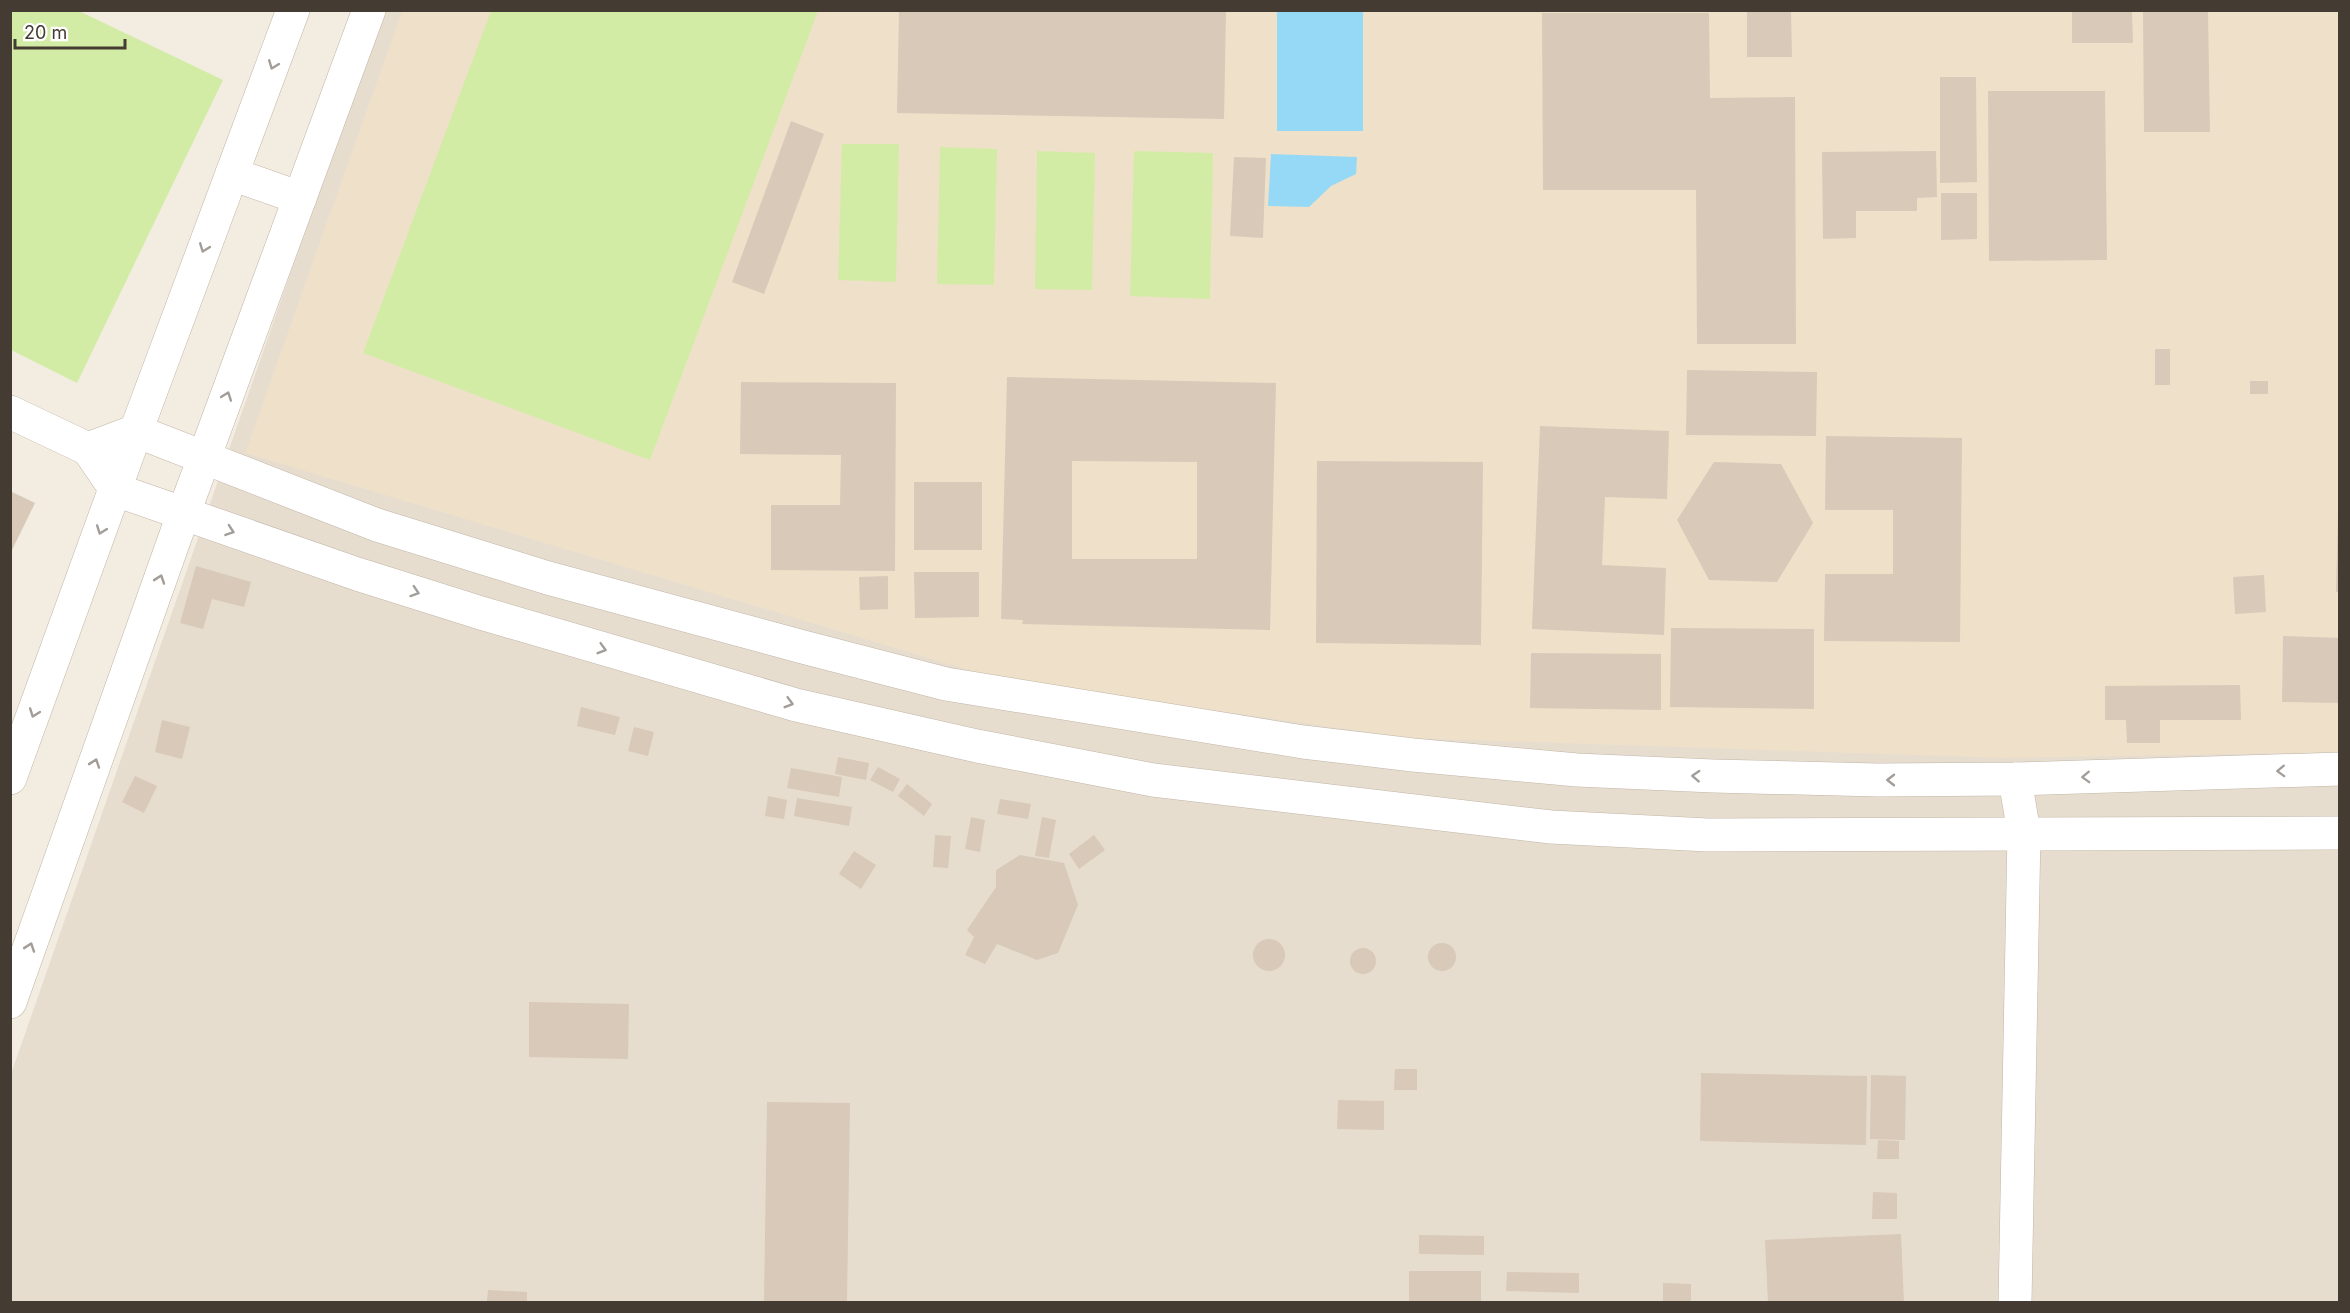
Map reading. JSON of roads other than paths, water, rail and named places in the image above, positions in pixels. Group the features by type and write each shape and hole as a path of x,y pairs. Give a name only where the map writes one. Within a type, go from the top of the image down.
{"street":[{"path":"10,778 293,10"},
{"path":"10,1002 183,515 369,10"},
{"path":"232,174 300,198"},
{"path":"10,412 88,449 116,490 183,515 481,614 796,705 977,746 1153,780 1551,827 1708,836 2340,833"},
{"path":"88,449 136,431 378,525 548,578 946,684 1292,741 1413,756 1577,770 1878,780 2015,779 2340,769"},
{"path":"357,574 378,525"},
{"path":"2015,779 2024,833 2015,1302"}],"water":[{"path":"1277,11 1363,11 1363,131 1277,131"},
{"path":"1271,154 1357,157 1356,174 1331,186 1309,207 1268,206"}]}
